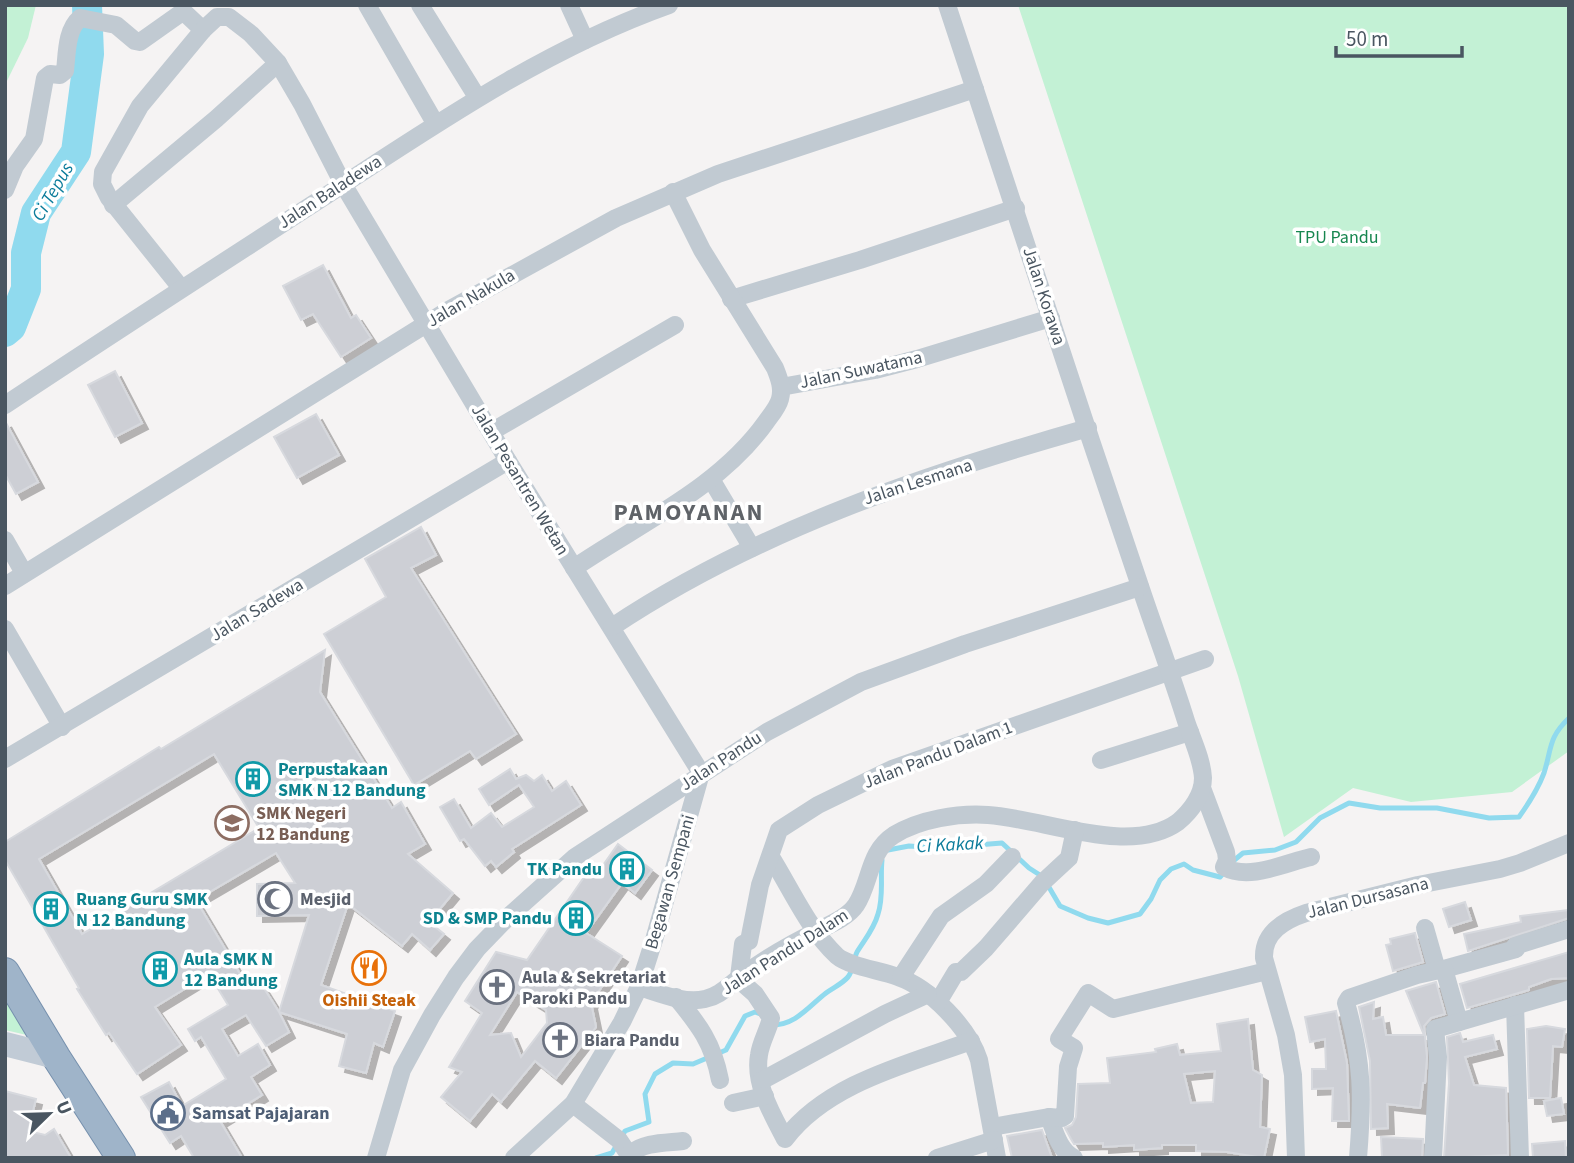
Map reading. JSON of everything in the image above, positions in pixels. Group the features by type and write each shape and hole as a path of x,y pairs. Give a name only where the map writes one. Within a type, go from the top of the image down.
{"highway":[{"path":"5,972 55,1057 121,1158"}],"main road":[{"path":"5,1044 55,1057"}],"street":[{"path":"367,5 435,123"},
{"path":"420,5 477,97"},
{"path":"569,5 585,40"},
{"name":"Jalan Korawa","path":"947,5 1140,587"},
{"name":"Jalan Baladewa","path":"5,405 477,97 585,40 665,6"},
{"path":"5,190 15,166 34,139 45,78 50,74 60,75 65,71 69,38 76,20 80,18 116,25 140,42 181,13 186,14 203,30 141,106 103,172 102,184 113,205 181,288"},
{"name":"Jalan Pesantren Wetan","path":"203,30 217,17 229,17 251,34 278,63 343,184 508,461 701,773"},
{"path":"113,205 278,63"},
{"name":"Jalan Nakula","path":"5,586 427,323 616,218 718,174 975,89"},
{"path":"673,192 702,250 775,368 781,387"},
{"path":"731,299 1016,208"},
{"name":"Jalan Suwatama","path":"574,568 733,462 757,435 779,403 781,387 875,370 1051,318"},
{"path":"491,432 676,325"},
{"name":"Jalan Lesmana","path":"612,627 752,548 858,502 1088,428"},
{"name":"Jalan Sadewa","path":"5,759 508,461"},
{"path":"711,479 752,548"},
{"path":"5,540 24,573"},
{"path":"1140,587 1201,766 1202,788 1226,852 1227,869 1235,873 1247,873 1311,857"},
{"name":"Jalan Pandu","path":"376,1158 402,1070 432,1015 477,949 516,909 575,857 701,773 797,715 861,682 965,644 1140,587"},
{"path":"5,629 62,727"},
{"name":"Jalan Pandu Dalam 1","path":"739,978 743,944 749,941 760,885 779,830 818,805 892,769 1205,659"},
{"path":"1101,760 1190,732"},
{"name":"Begawan Sempani","path":"514,1158 573,1104 611,1043 639,987 701,773"},
{"name":"Jalan Pandu Dalam","path":"639,987 692,1000 719,995 739,978 853,909 879,849 897,834 914,826 952,817 987,814 1116,836 1157,832 1183,817 1198,799 1202,788"},
{"path":"733,1103 763,1089 885,1014 933,998 956,972 961,972 986,948 1048,878 1069,859 1075,830"},
{"name":"Jalan Dursasana","path":"1296,1158 1293,1075 1286,1035 1264,958 1265,946 1276,928 1286,920 1306,912 1510,866 1569,843"},
{"path":"771,856 816,931 839,957 901,978 933,998 962,1027 976,1050 995,1142"},
{"path":"901,978 941,916 986,884 1012,857"},
{"path":"1425,928 1459,1022"},
{"path":"1359,1158 1362,1076 1346,1003 1349,998 1366,994 1387,984 1516,949 1515,946 1569,929"},
{"path":"937,1158 995,1142 1049,1117 1062,1118 1065,1115 1068,1067 1074,1048 1059,1039 1088,993 1114,1009 1267,971"},
{"path":"739,978 755,994 770,1021 762,1038 758,1058 763,1089 785,1139 798,1122 841,1092 971,1041"},
{"path":"1433,1158 1438,1053 1435,1029 1569,990"},
{"path":"676,997 706,1035 716,1063"},
{"path":"1515,1005 1520,1158"},
{"path":"573,1104 627,1150 683,1141"},
{"path":"1049,1117 1066,1154 1074,1158"}],"green space":[{"path":"5,5 36,5 28,38 5,85"},
{"name":"TPU Pandu","path":"1018,5 1569,5 1569,751 1512,792 1411,802 1353,788 1284,837 1238,676"},
{"path":"5,993 31,1036 5,1030"}],"building":[{"path":"323,265 351,318 356,315 371,338 341,357 313,314 301,320 283,286"},
{"path":"115,371 142,423 115,437 88,385"},
{"path":"316,414 339,455 297,478 274,437"},
{"path":"5,421 38,482 16,494 5,474"},
{"path":"421,527 436,555 411,568 516,734 476,759 470,751 414,785 324,634 386,597 365,559"},
{"path":"325,650 320,692 392,808 401,802 425,844 408,854 453,893 429,922 444,934 430,950 412,934 402,946 348,904 321,985 395,1011 383,1047 374,1043 366,1073 339,1066 347,1034 279,1012 289,1032 266,1046 246,1015 222,1029 238,1056 258,1044 270,1065 251,1077 262,1095 220,1121 242,1158 194,1158 181,1136 170,1143 141,1097 169,1082 182,1106 226,1079 201,1037 195,1041 188,1029 228,1005 209,974 155,1007 181,1045 137,1074 109,1033 106,1035 77,989 79,988 5,860 5,842 159,747 161,749","holes":["214,754 259,828 82,934 39,859","276,853 295,883 257,884 257,916 309,915 279,1012 260,982 249,989 196,900"]},
{"path":"510,769 516,779 526,775 534,781 542,775 552,791 566,781 581,805 512,849 514,852 496,867 491,861 485,866 464,839 460,841 440,807 454,799 471,828 491,813 502,827 534,807 519,785 489,805 479,789"},
{"path":"618,844 652,870 635,893 622,883 586,933 622,956 591,1003 596,1027 556,1078 535,1061 501,1102 492,1094 470,1121 441,1097 462,1072 449,1067 482,1013 465,1001 496,952 527,960 593,864 601,868","holes":["517,992 546,1010 547,1023 521,1057 511,1033 490,1035"]},
{"path":"1465,902 1471,920 1449,927 1443,909"},
{"path":"1569,910 1569,918 1468,951 1464,934 1521,922 1520,916"},
{"path":"1415,933 1423,962 1393,971 1386,945 1391,944 1390,939"},
{"path":"1569,952 1569,978 1551,979 1529,987 1529,990 1467,1008 1460,984"},
{"path":"1436,982 1445,1014 1431,1018 1424,1026 1427,1057 1420,1108 1387,1104 1388,1128 1371,1129 1370,1061 1359,1007 1374,1002 1373,1019 1383,1017 1386,1035 1424,1035 1406,991"},
{"path":"1336,1011 1347,1063 1349,1121 1332,1121 1333,1088 1312,1089 1312,1069 1326,1069 1325,1039 1310,1042 1305,1017"},
{"path":"1248,1019 1253,1070 1262,1075 1260,1127 1270,1129 1264,1158 1227,1152 1196,1151 1196,1145 1162,1145 1162,1148 1134,1150 1134,1145 1103,1147 1103,1143 1074,1144 1065,1128 1072,1125 1076,1117 1078,1084 1110,1083 1107,1058 1156,1052 1155,1049 1177,1044 1180,1055 1221,1051 1217,1024","holes":["1215,1071 1213,1102 1191,1103 1184,1074"]},
{"path":"1546,1026 1565,1029 1562,1047 1553,1046 1550,1098 1529,1098 1527,1029"},
{"path":"1460,1033 1463,1042 1493,1035 1497,1049 1465,1057 1474,1085 1506,1088 1508,1155 1444,1158 1449,1083 1447,1037"},
{"path":"5,1091 36,1099 28,1131 45,1135 54,1129 71,1158 5,1158"},
{"path":"1561,1098 1564,1114 1547,1116 1544,1101"},
{"path":"1042,1130 1052,1158 1012,1158 1007,1136"},
{"path":"1381,1137 1423,1139 1422,1158 1382,1158"},
{"path":"1565,1141 1566,1158 1533,1158 1532,1144"}],"waterway":[{"name":"Ci Tepus","path":"5,332 11,327 26,289 26,253 36,213 76,152 89,54 87,5"},
{"name":"Ci Kakak","path":"1232,862 1243,853 1275,850 1296,842 1320,818 1349,803 1380,808 1437,808 1489,818 1519,817 1542,779 1554,738 1569,718"},
{"name":"Ci Kakak","path":"888,850 909,846 940,848 1002,843 1043,877 1060,906 1108,923 1140,914 1160,880 1171,869 1184,864 1193,870 1220,877 1226,870"},
{"name":"Ci Kakak","path":"772,1025 795,1018 848,977 857,952 878,914 882,860"},
{"name":"Ci Kakak","path":"596,1158 612,1153 625,1131 649,1122 645,1094 655,1074 673,1063 693,1064 726,1050 745,1016 755,1012 763,1015"}],"place":[{"name":"Perpustakaan SMK N 12 Bandung","path":"253,779"},
{"name":"SMK Negeri 12 Bandung","path":"232,823"},
{"name":"TK Pandu","path":"627,869"},
{"name":"Mesjid","path":"275,899"},
{"name":"Ruang Guru SMK N 12 Bandung","path":"51,909"},
{"name":"SD & SMP Pandu","path":"576,918"},
{"name":"Oishii Steak","path":"369,968"},
{"name":"Aula SMK N 12 Bandung","path":"160,969"},
{"name":"Aula & Sekretariat Paroki Pandu","path":"497,987"},
{"name":"Biara Pandu","path":"560,1040"},
{"name":"Samsat Pajajaran","path":"168,1113"}],"district":[{"name":"PAMOYANAN","path":"689,512"}]}
